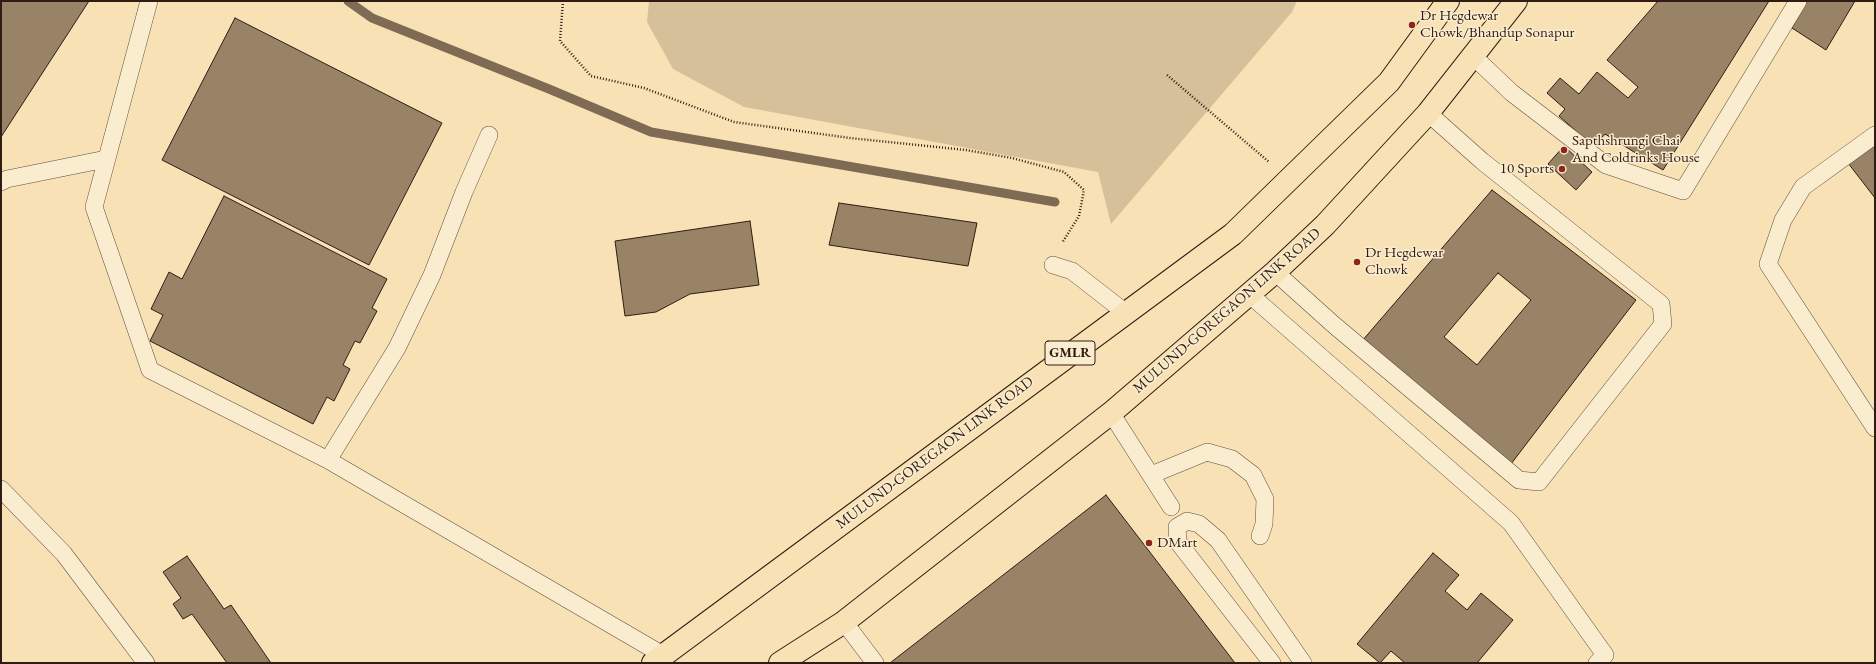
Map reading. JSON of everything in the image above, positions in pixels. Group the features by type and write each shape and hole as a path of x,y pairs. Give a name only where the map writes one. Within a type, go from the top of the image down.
{"main road":[{"name":"MULUND-GOREGAON LINK ROAD","path":"658,659 1233,234 1389,82 1448,1"},
{"name":"MULUND-GOREGAON LINK ROAD","path":"783,662 844,622 1111,413 1275,272 1324,225 1428,114 1474,57 1516,1"}],"lane":[{"path":"149,1 94,207 150,370 328,460 658,659"},
{"path":"1474,57 1512,93 1606,165 1683,191 1798,1"},
{"path":"1275,272 1334,325 1519,480 1539,482 1663,324 1661,304 1482,160 1428,114"},
{"path":"328,460 397,348 432,275 488,135"},
{"path":"1875,135 1803,186 1783,220 1768,264 1875,428"},
{"path":"1,182 7,179 106,159"},
{"path":"1052,264 1072,271 1126,313"},
{"path":"1248,294 1511,523 1605,655 1597,663"},
{"path":"1111,413 1171,507"},
{"path":"1151,475 1207,452 1232,459 1254,476 1265,499 1264,524 1260,536"},
{"path":"1,489 64,554 146,663"},
{"path":"1272,663 1178,542 1177,528 1187,521 1199,524 1218,540 1303,663"},
{"path":"844,622 875,663"}],"path":[{"path":"563,1 560,41 591,76 644,88 734,122 850,138 966,150 1012,158 1064,172 1084,190 1079,216 1061,244 1072,271"},
{"path":"1167,75 1289,180"}],"shaded area":[{"path":"649,1 1297,1 1292,12 1111,224 1098,172 744,107 673,69 647,22"}],"building":[{"path":"1,1 89,1 1,137"},
{"path":"1658,1 1769,1 1663,170 1605,134 1594,147 1559,116 1565,109 1547,93 1560,78 1579,94 1597,72 1628,98 1638,87 1607,60"},
{"path":"1807,1 1855,1 1826,50 1792,28"},
{"path":"235,18 442,123 369,265 162,160"},
{"path":"1875,142 1875,198 1848,163"},
{"path":"1564,146 1592,172 1576,190 1548,164"},
{"path":"1492,190 1636,300 1511,464 1362,341","holes":["1498,273 1531,300 1477,365 1444,337"]},
{"path":"224,196 387,279 372,308 377,311 360,343 355,341 343,365 350,369 334,401 327,397 313,424 150,341 163,315 151,309 169,272 182,279"},
{"path":"839,203 977,223 968,266 829,245"},
{"path":"750,221 759,285 690,294 656,312 625,316 615,241"},
{"path":"1106,495 1235,663 890,663"},
{"path":"1433,553 1459,575 1445,591 1467,610 1481,593 1513,620 1477,663 1405,663 1391,651 1380,663 1357,644"},
{"path":"187,556 224,609 231,605 271,663 227,663 192,614 183,619 173,604 181,598 163,572"}],"waterway":[{"path":"348,1 372,18 549,89 651,132 1055,202"}],"place":[{"name":"Dr Hegdewar Chowk/Bhandup Sonapur","path":"1412,25"},
{"name":"Sapthshrungi Chai And Coldrinks House","path":"1564,150"},
{"name":"10 Sports","path":"1562,169"},
{"name":"Dr Hegdewar Chowk","path":"1357,262"},
{"name":"DMart","path":"1149,543"}]}
